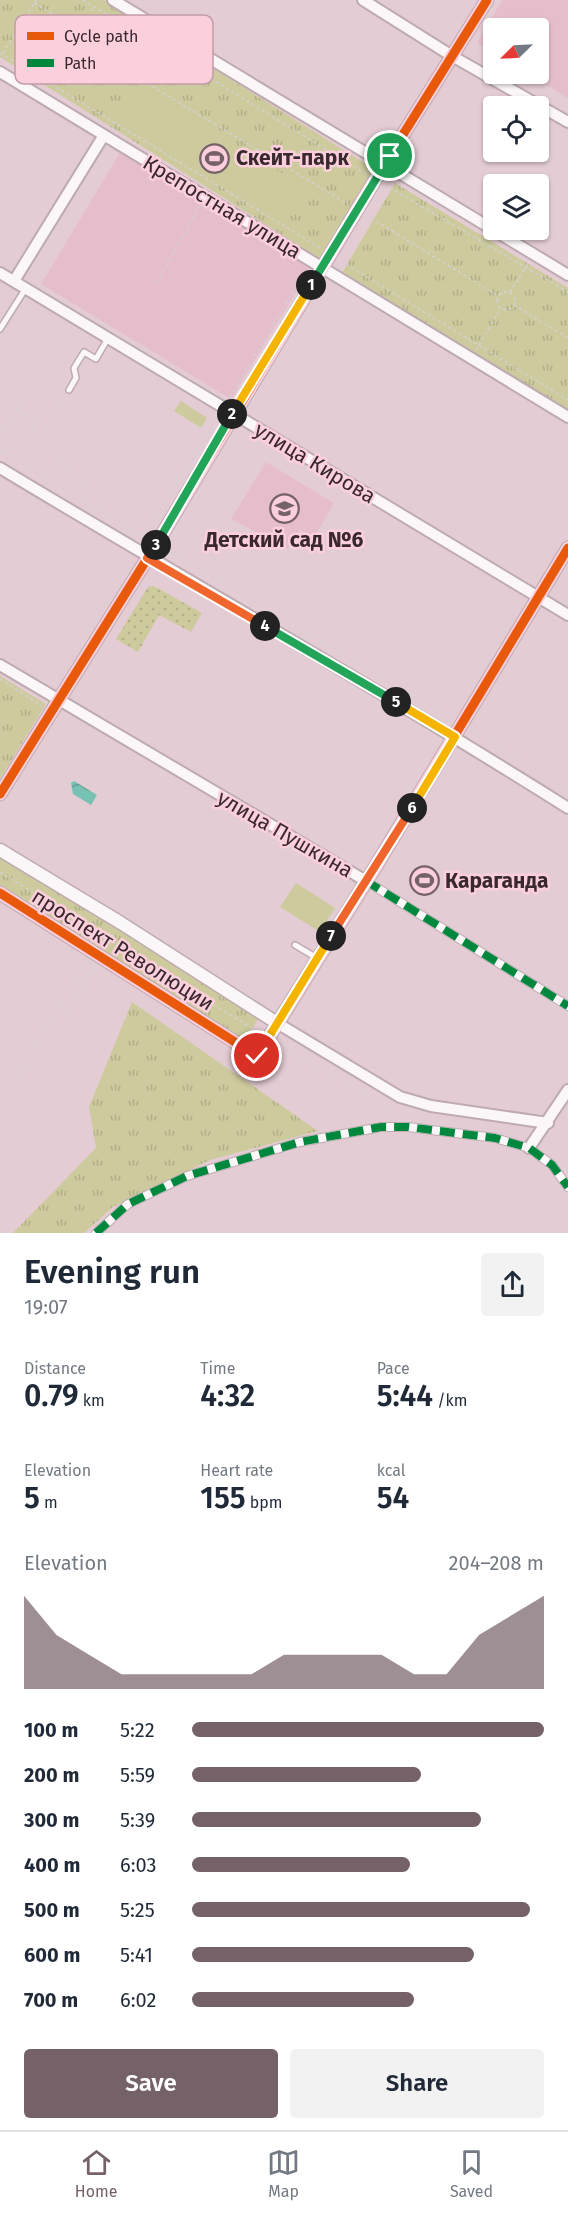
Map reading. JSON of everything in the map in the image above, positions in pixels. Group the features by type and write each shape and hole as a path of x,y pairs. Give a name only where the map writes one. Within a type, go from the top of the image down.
{"street":[{"path":"113,0 138,15"},
{"path":"363,0 453,57 568,122"},
{"path":"0,794 147,558 227,413 315,267 330,254 487,0"},
{"path":"213,61 568,275"},
{"name":"Крепостная улица","path":"0,72 15,81"},
{"name":"Крепостная улица","path":"20,84 315,267 568,417"},
{"path":"14,281 104,135"},
{"name":"улица Кирова","path":"0,273 227,413 568,615"},
{"path":"0,468 147,558 455,737 568,808"},
{"path":"267,1038 455,737 568,548"},
{"name":"улица Пушкина","path":"0,665 366,881 568,1006"},
{"name":"проспект Революции","path":"0,850 121,922 277,1023 400,1096 431,1106 548,1124"},
{"name":"проспект Революции","path":"0,893 95,961 257,1056 267,1038"},
{"path":"529,1148 548,1124 568,1090"},
{"path":"96,1233 128,1204 187,1176 300,1142 381,1127 408,1126 495,1138 529,1148 552,1165 568,1187"}],"lane":[{"path":"0,329 26,288"},
{"path":"69,390 76,378 74,368 84,352 96,359 108,338"},
{"path":"295,945 317,958"}],"path":[{"path":"83,0 109,15"},
{"path":"26,15 35,1 58,15"},
{"path":"89,15 94,6"},
{"path":"15,32 1,53 15,62"},
{"path":"213,79 375,179 568,292"},
{"path":"148,84 498,296"},
{"path":"51,85 568,400"},
{"path":"157,282 205,197"},
{"path":"509,293 534,253"},
{"path":"230,398 315,267"},
{"path":"498,296 504,292 509,293 514,299 514,305"},
{"path":"498,296 497,301 501,308 507,310 514,305"},
{"path":"514,305 568,338"},
{"path":"471,358 501,308"},
{"path":"0,437 34,386"},
{"path":"33,420 56,410 69,390"},
{"path":"0,398 33,420"},
{"path":"0,451 143,537 227,413"},
{"path":"33,420 35,439 82,479 89,504"},
{"path":"100,511 104,504"},
{"path":"164,548 568,789"},
{"path":"0,680 42,706"},
{"path":"0,872 267,1038 388,1108 408,1126"},
{"path":"95,961 21,1079 14,1076 121,922"}],"shaded area":[{"path":"502,0 568,0 568,98 544,84 549,84 549,18 492,18"},
{"path":"483,33 483,47 477,43"},
{"path":"121,151 311,267 231,399 41,284"},
{"name":"Детский сад №6","path":"266,462 334,503 314,538 300,530 288,549 231,519"}],"green space":[{"path":"0,0 104,0 128,15 15,15 15,66 0,57"},
{"path":"213,68 374,169 319,258 43,84 213,84"},
{"name":"Скейт-парк","path":"144,89 306,188 284,225 124,128 118,113 119,104 134,91"},
{"path":"395,183 483,236 483,240 489,240 568,288 568,411 342,273"},
{"path":"181,401 207,418 201,428 174,411"},
{"path":"154,586 202,613 191,632 159,615 138,652 116,639 148,587"},
{"path":"0,676 46,704 0,779"},
{"path":"0,854 260,1016 245,1041 0,889"},
{"path":"296,883 335,908 320,932 280,907"},
{"path":"132,1002 318,1131 210,1160 113,1207 84,1233 13,1233 96,1148 89,1107"}],"water":[{"path":"74,781 97,795 91,805 73,794 71,783"}],"marked path":[{"path":"366,881 568,1006"},
{"path":"96,1233 128,1204 187,1176 300,1142 381,1127 408,1127 495,1138 529,1148 552,1165 568,1187"}],"cycle path":[{"path":"0,794 157,543 384,165 487,0"},
{"path":"0,893 257,1056 374,869 568,548"}],"place":[{"name":"Скейт-парк","path":"215,158"},
{"name":"Детский сад №6","path":"284,509"},
{"name":"Караганда","path":"424,881"}],"route":[{"path":"257,1056 455,737 147,558 390,156"}]}
